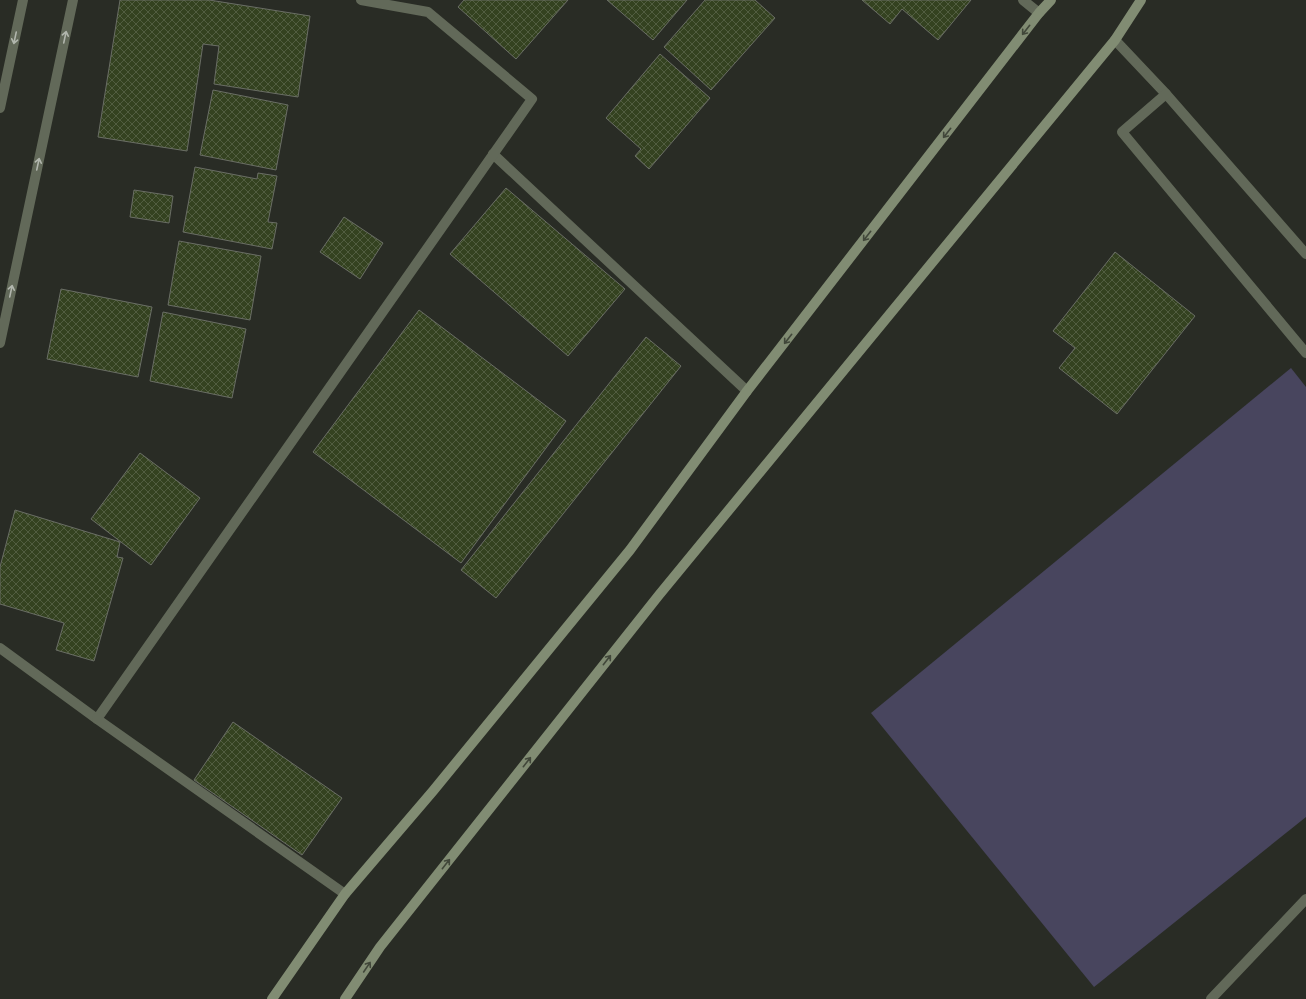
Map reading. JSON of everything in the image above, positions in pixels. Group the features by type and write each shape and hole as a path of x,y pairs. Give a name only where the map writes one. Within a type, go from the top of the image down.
{"main road":[{"path":"272,999 345,894 433,791 630,550 747,391 1039,13 1051,0"},
{"path":"345,999 380,947 659,596 1115,40 1141,0"}],"street":[{"path":"0,108 23,0"},
{"path":"0,343 73,0"},
{"path":"97,719 532,99 428,12 361,0"},
{"path":"1023,0 1039,13"},
{"path":"1115,40 1166,94 1306,254"},
{"path":"1166,94 1122,132 1306,353"},
{"path":"493,154 747,391"},
{"path":"0,648 97,719 345,894"},
{"path":"1211,999 1306,899"}],"shaded area":[{"path":"1291,368 1306,387 1306,817 1094,987 871,713"}],"building":[{"path":"120,0 209,0 310,16 298,97 214,84 219,46 203,44 187,151 98,137"},
{"path":"464,0 568,0 516,59 458,7"},
{"path":"607,0 687,0 653,40"},
{"path":"705,0 755,0 775,18 711,90 664,47"},
{"path":"862,0 971,0 938,40 902,9 890,24"},
{"path":"660,54 710,98 649,169 635,156 641,149 606,118"},
{"path":"213,90 288,105 276,170 200,155"},
{"path":"195,167 257,179 258,173 277,176 268,222 277,223 272,249 183,232"},
{"path":"506,188 625,289 568,356 450,254"},
{"path":"134,190 173,196 169,223 130,217"},
{"path":"344,217 383,243 360,279 320,252"},
{"path":"179,241 261,256 250,320 168,305"},
{"path":"1115,252 1195,316 1117,414 1059,368 1075,348 1053,331"},
{"path":"61,289 152,307 138,377 47,359"},
{"path":"419,310 566,421 461,563 313,452"},
{"path":"163,312 246,329 232,398 150,381"},
{"path":"646,337 681,366 496,598 461,570"},
{"path":"140,453 200,498 151,565 91,519"},
{"path":"15,510 120,542 117,557 123,558 94,661 56,650 64,623 0,604 0,567"},
{"path":"233,722 342,798 302,855 194,780"}]}
